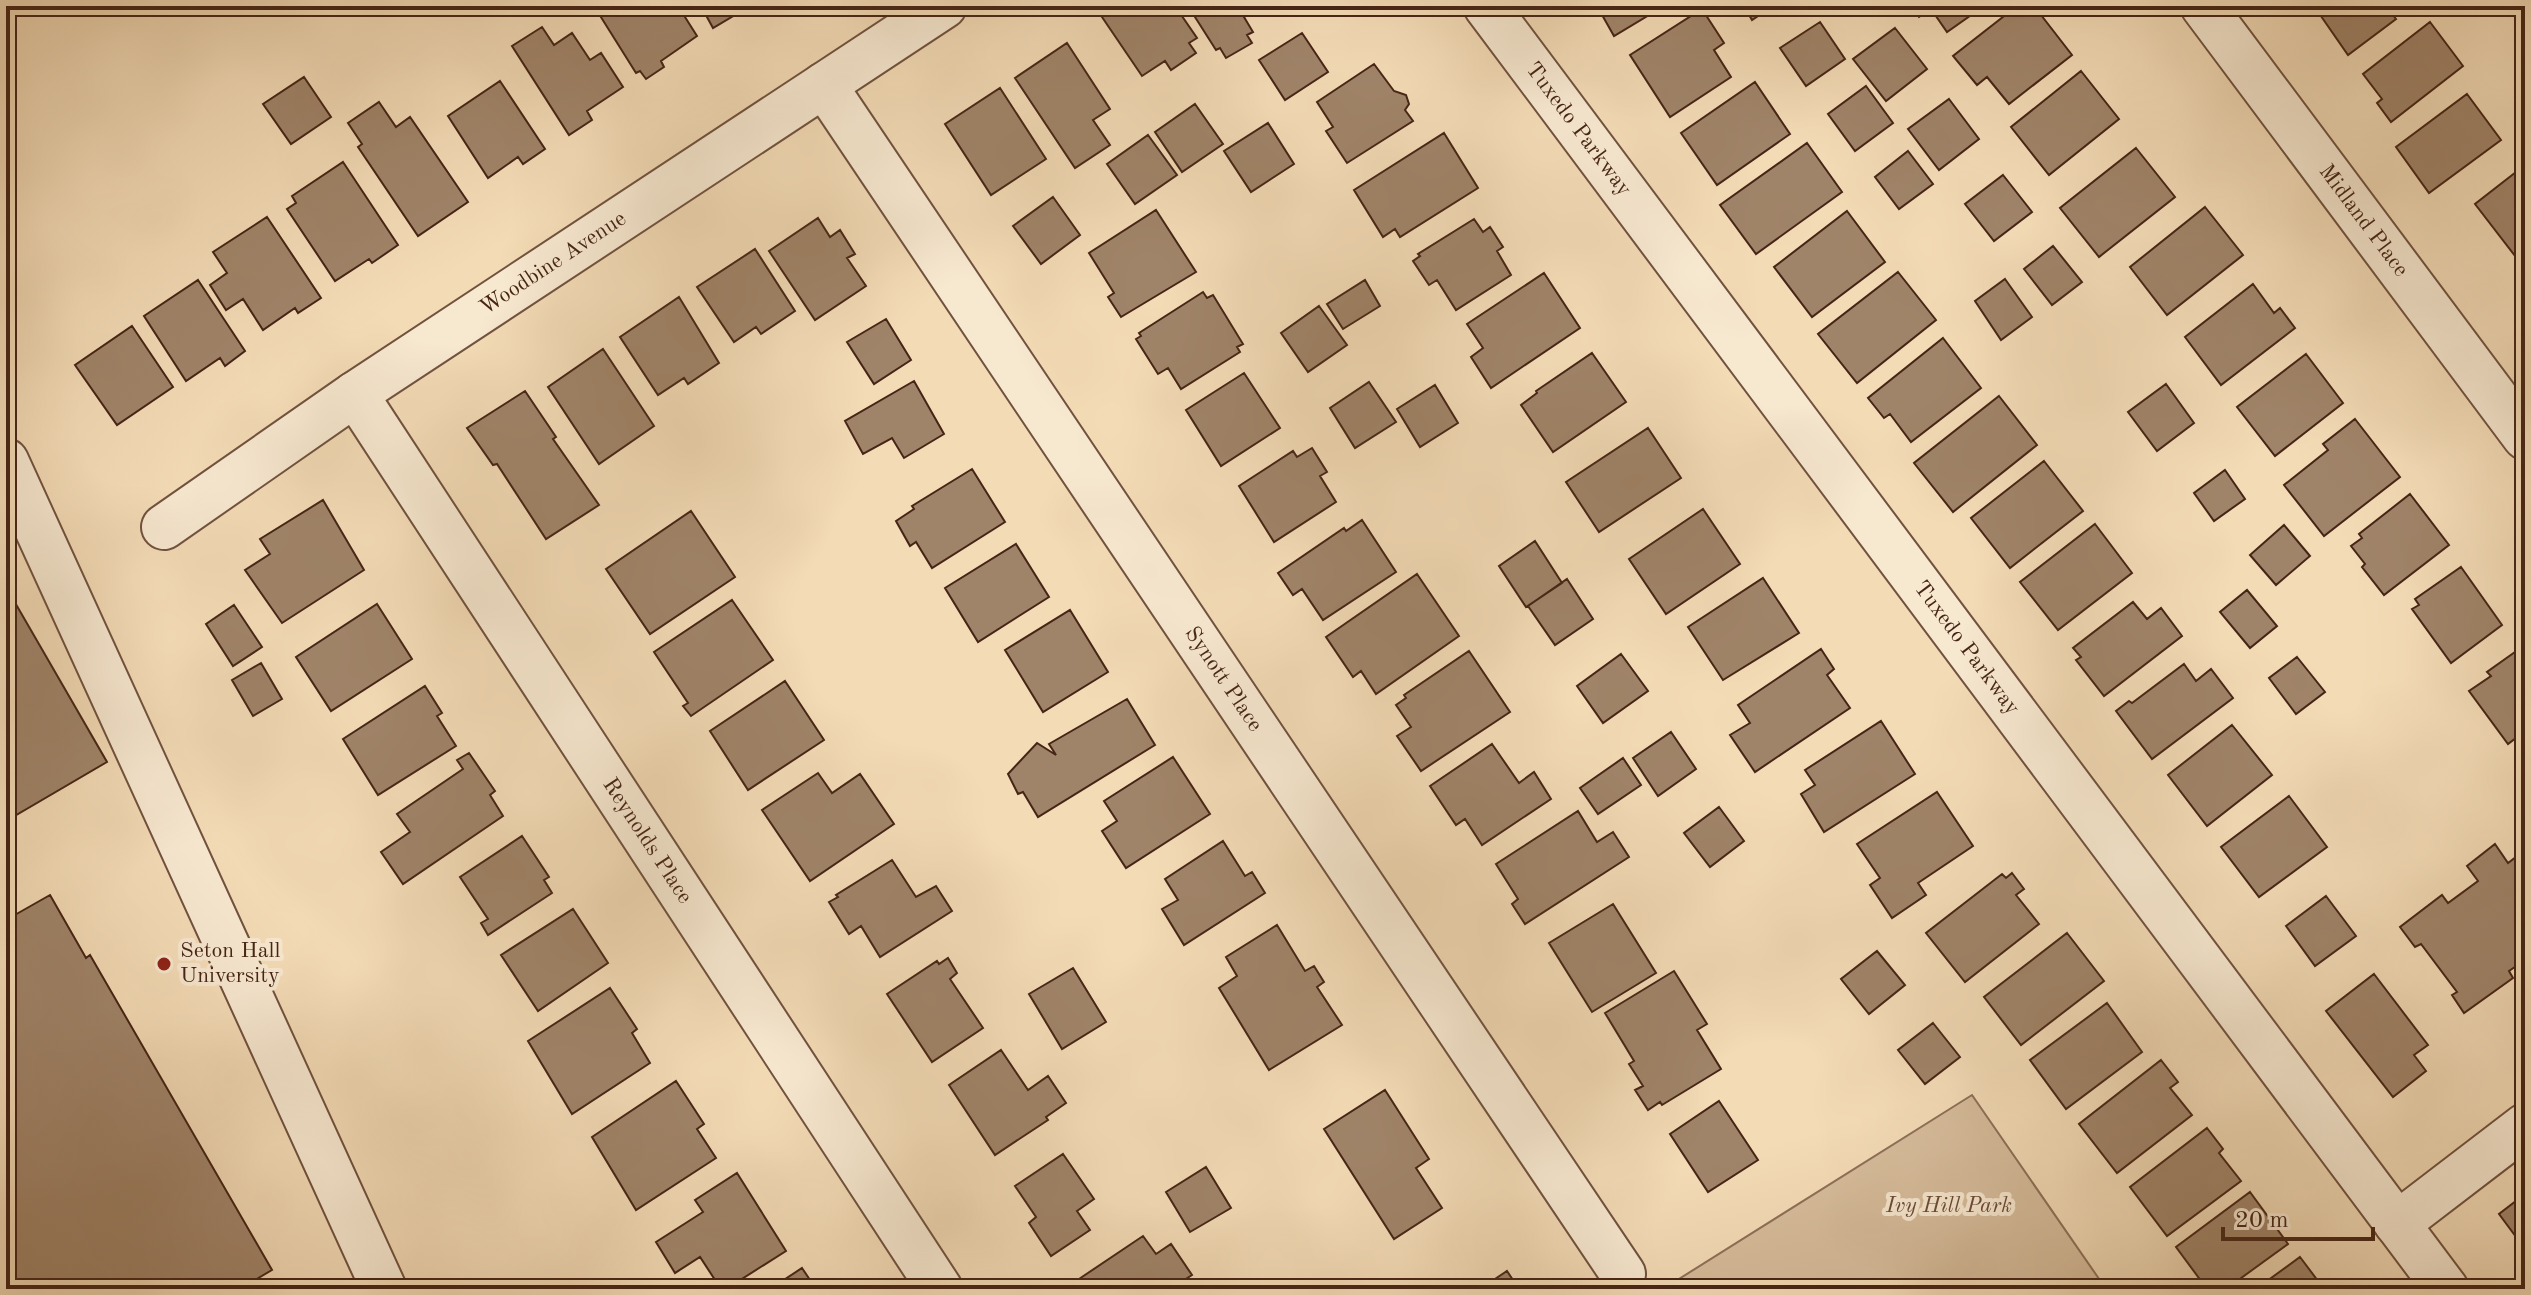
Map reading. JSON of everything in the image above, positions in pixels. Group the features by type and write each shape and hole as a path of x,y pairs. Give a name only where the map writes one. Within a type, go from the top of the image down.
{"street":[{"name":"Woodbine Avenue","path":"164,527 355,394 944,6"},
{"name":"Tuxedo Parkway","path":"1486,6 2446,1289"},
{"name":"Midland Place","path":"2203,6 2525,437"},
{"name":"Synott Place","path":"824,85 1623,1274"},
{"name":"Reynolds Place","path":"355,394 940,1289"},
{"path":"6,461 384,1289"},
{"path":"2397,1224 2525,1126"}],"green space":[{"name":"Ivy Hill Park","path":"1972,1095 2106,1289 1663,1289"}],"building":[{"path":"594,6 678,6 697,36 661,61 664,67 646,79 640,71 636,73"},
{"path":"701,6 750,6 713,28"},
{"path":"1118,6 1175,6 1197,38 1189,43 1196,53 1171,70 1165,61 1142,76 1102,17"},
{"path":"1188,6 1256,6 1244,17 1253,32 1247,35 1252,43 1226,58 1220,48 1216,50"},
{"path":"1597,6 1664,6 1614,36"},
{"path":"1744,6 1773,6 1752,20"},
{"path":"1911,6 1984,6 1947,32 1931,9 1919,17"},
{"path":"2017,6 2034,6 2072,55 2009,104 1987,77 1977,85 1953,56"},
{"path":"2314,6 2386,6 2396,19 2348,55"},
{"path":"1702,9 1724,43 1714,50 1731,77 1670,117 1630,55"},
{"path":"1820,22 1845,59 1806,86 1780,48"},
{"path":"2430,22 2463,66 2391,122 2377,103 2382,99 2363,74"},
{"path":"542,27 554,45 572,33 590,60 601,53 623,87 587,111 592,120 569,135 512,46"},
{"path":"1895,28 1927,69 1886,101 1853,59"},
{"path":"1302,33 1328,72 1285,100 1259,60"},
{"path":"1067,43 1110,109 1093,120 1110,145 1075,168 1015,78"},
{"path":"1374,64 1394,91 1406,95 1409,104 1405,110 1413,121 1347,163 1326,131 1333,127 1317,102"},
{"path":"2081,71 2119,119 2049,175 2011,127"},
{"path":"304,77 331,117 291,144 263,104"},
{"path":"500,81 545,149 523,164 518,157 488,178 448,116"},
{"path":"1755,82 1790,134 1717,185 1681,133"},
{"path":"1866,86 1893,123 1855,151 1828,114"},
{"path":"1000,88 1046,159 991,195 945,124"},
{"path":"2467,94 2501,140 2429,193 2396,147"},
{"path":"1949,99 1979,139 1939,170 1908,129"},
{"path":"379,102 396,127 410,117 468,202 418,236 358,147 362,144 348,123"},
{"path":"1195,104 1223,144 1182,172 1155,132"},
{"path":"1268,123 1294,164 1251,192 1224,151"},
{"path":"1444,133 1478,188 1400,237 1395,229 1383,237 1354,190"},
{"path":"1148,135 1177,175 1135,204 1107,164"},
{"path":"1807,143 1842,192 1756,254 1720,205"},
{"path":"2136,148 2175,197 2099,257 2060,208"},
{"path":"1908,151 1933,184 1899,209 1875,177"},
{"path":"343,162 398,245 372,263 369,259 335,281 287,209 296,203 292,196"},
{"path":"2525,165 2525,263 2522,265 2475,204"},
{"path":"2003,175 2032,212 1994,241 1965,204"},
{"path":"1053,197 1080,235 1041,264 1013,226"},
{"path":"2205,207 2243,255 2167,315 2130,267"},
{"path":"1156,210 1196,272 1121,317 1108,297 1114,293 1089,253"},
{"path":"1847,211 1885,262 1812,317 1774,267"},
{"path":"267,217 321,298 298,313 295,308 263,330 243,299 226,310 210,285 227,273 213,252"},
{"path":"818,218 830,237 840,230 855,254 847,258 866,286 815,320 769,251"},
{"path":"1474,219 1483,232 1490,227 1503,247 1497,251 1511,275 1456,310 1437,280 1429,285 1413,261 1420,256 1418,254"},
{"path":"2053,246 2082,282 2052,305 2024,269"},
{"path":"755,249 795,311 761,334 756,327 734,342 697,287"},
{"path":"1898,272 1936,320 1857,383 1818,334"},
{"path":"1544,273 1580,328 1491,388 1471,357 1483,348 1467,324"},
{"path":"2005,279 2032,317 2001,340 1975,301"},
{"path":"198,280 245,351 225,366 220,358 186,381 144,316"},
{"path":"1365,280 1380,306 1343,329 1327,304"},
{"path":"2253,284 2274,313 2280,308 2295,328 2221,385 2185,337"},
{"path":"1203,292 1207,298 1213,295 1243,344 1237,347 1240,352 1181,389 1168,368 1158,374 1136,339 1141,336 1139,333"},
{"path":"679,297 719,363 688,384 684,378 658,395 620,337"},
{"path":"1319,306 1347,345 1308,372 1281,333"},
{"path":"886,319 911,360 874,384 847,342"},
{"path":"132,326 173,387 117,425 75,365"},
{"path":"1943,338 1981,388 1911,442 1890,414 1884,418 1868,398"},
{"path":"603,349 654,426 599,464 548,387"},
{"path":"1592,353 1626,402 1553,452 1521,405 1536,391"},
{"path":"2306,354 2343,403 2275,456 2237,407"},
{"path":"1244,373 1280,428 1221,466 1186,410"},
{"path":"914,381 944,434 904,458 892,438 863,454 845,421"},
{"path":"1369,382 1396,422 1355,448 1330,408"},
{"path":"2166,384 2194,423 2157,451 2128,412"},
{"path":"1435,385 1458,423 1420,447 1397,409"},
{"path":"525,391 556,437 553,439 599,505 546,539 497,464 493,465 467,428"},
{"path":"1999,396 2037,445 1953,512 1914,463"},
{"path":"2355,419 2400,477 2324,536 2284,485 2328,450 2323,444"},
{"path":"1648,428 1681,478 1599,532 1566,482"},
{"path":"1312,448 1327,472 1320,476 1336,502 1274,542 1239,486 1293,451 1297,457"},
{"path":"2044,461 2083,511 2010,568 1971,518"},
{"path":"972,469 1005,522 932,568 916,542 910,546 896,521 914,509 912,506"},
{"path":"2225,470 2245,499 2214,521 2194,493"},
{"path":"2410,494 2449,545 2384,595 2362,567 2365,564 2351,546 2362,538 2359,534"},
{"path":"323,500 364,570 282,623 245,570 270,554 260,539"},
{"path":"1703,509 1740,564 1666,614 1629,559"},
{"path":"691,511 735,577 650,634 606,569"},
{"path":"1362,520 1396,572 1323,620 1302,589 1293,595 1278,573 1344,528 1346,531"},
{"path":"2095,524 2132,573 2058,630 2020,582"},
{"path":"2284,525 2310,556 2276,585 2250,555"},
{"path":"1535,541 1562,583 1526,607 1499,566"},
{"path":"1016,544 1049,597 978,642 945,588"},
{"path":"2461,567 2502,625 2451,663 2412,609 2419,605 2415,599"},
{"path":"1417,574 1459,636 1376,694 1361,671 1353,677 1326,637"},
{"path":"1763,578 1799,633 1723,680 1688,627"},
{"path":"1567,579 1593,619 1555,645 1528,606"},
{"path":"6,587 107,762 6,821"},
{"path":"2247,590 2277,626 2250,648 2220,612"},
{"path":"732,600 773,660 691,716 683,706 688,703 654,652"},
{"path":"2133,602 2147,619 2161,608 2182,636 2104,696 2076,660 2081,657 2073,648"},
{"path":"377,604 412,659 331,711 296,657"},
{"path":"234,605 262,647 233,666 206,624"},
{"path":"1070,610 1108,672 1043,712 1005,650"},
{"path":"2522,647 2525,650 2525,731 2508,744 2469,691 2491,676 2487,672"},
{"path":"1821,649 1834,669 1827,675 1850,708 1755,772 1730,735 1750,723 1738,705"},
{"path":"1469,651 1510,712 1421,771 1397,736 1411,727 1396,705 1406,698 1404,695"},
{"path":"1621,654 1648,691 1603,723 1577,686"},
{"path":"2297,657 2325,692 2296,714 2269,678"},
{"path":"261,663 282,699 253,716 232,680"},
{"path":"2184,664 2196,681 2211,669 2233,698 2152,759 2116,711 2129,701 2132,703"},
{"path":"785,681 824,740 748,790 710,731"},
{"path":"425,686 442,713 437,716 456,746 378,795 343,739"},
{"path":"1127,699 1155,745 1038,817 1023,792 1018,794 1008,774 1037,743 1056,755 1049,744"},
{"path":"1881,721 1915,774 1824,832 1801,794 1815,785 1805,770"},
{"path":"2232,725 2272,775 2207,826 2168,775"},
{"path":"1671,732 1696,769 1658,796 1633,758"},
{"path":"1492,744 1519,783 1534,772 1551,799 1482,845 1465,819 1456,825 1430,786"},
{"path":"469,753 495,791 490,795 503,816 403,884 381,852 410,832 397,814 463,769 457,760"},
{"path":"1173,757 1210,814 1126,868 1102,831 1117,821 1104,801"},
{"path":"1623,758 1641,785 1598,814 1580,788"},
{"path":"818,773 832,793 860,774 894,824 810,881 762,810"},
{"path":"1937,792 1973,846 1918,883 1926,895 1892,918 1870,885 1880,878 1857,844"},
{"path":"2289,796 2327,847 2259,897 2221,847"},
{"path":"1719,807 1744,841 1710,867 1684,833"},
{"path":"1578,811 1597,842 1613,832 1629,857 1525,924 1512,904 1518,899 1496,864"},
{"path":"522,836 549,877 544,880 552,893 488,935 481,923 488,919 460,877"},
{"path":"1223,841 1245,876 1252,872 1265,893 1184,945 1162,909 1178,900 1165,879"},
{"path":"2495,844 2508,863 2516,857 2525,869 2525,960 2509,971 2513,978 2464,1013 2452,995 2457,992 2421,944 2415,947 2400,927 2442,895 2448,903 2478,881 2467,866"},
{"path":"892,860 916,897 936,886 952,911 880,957 861,926 849,934 829,902"},
{"path":"2012,873 2024,889 2016,895 2039,924 1965,982 1926,933 2002,874 2006,878"},
{"path":"50,895 86,958 90,955 272,1270 240,1289 6,1289 6,920"},
{"path":"2326,896 2356,936 2315,966 2286,926"},
{"path":"1613,904 1656,973 1592,1012 1549,943"},
{"path":"573,909 608,963 538,1011 501,955"},
{"path":"1277,925 1305,971 1314,966 1324,982 1317,987 1342,1025 1269,1070 1219,988 1237,976 1226,957"},
{"path":"2067,933 2104,981 2021,1045 1984,997"},
{"path":"1877,951 1905,985 1869,1014 1841,979"},
{"path":"948,958 957,973 950,979 983,1028 932,1062 887,994 937,961 939,964"},
{"path":"1073,968 1106,1022 1062,1049 1029,994"},
{"path":"1674,971 1707,1024 1697,1030 1721,1069 1662,1105 1660,1102 1648,1110 1635,1090 1643,1086 1629,1064 1634,1061 1605,1013"},
{"path":"2374,974 2428,1045 2414,1055 2426,1071 2393,1097 2326,1011"},
{"path":"610,988 637,1029 632,1033 650,1063 572,1114 528,1041"},
{"path":"2107,1003 2142,1052 2066,1109 2030,1060"},
{"path":"1933,1023 1960,1057 1925,1084 1898,1050"},
{"path":"1001,1050 1028,1090 1048,1076 1066,1103 1046,1117 1048,1120 995,1155 949,1085"},
{"path":"2161,1060 2178,1082 2170,1088 2192,1115 2117,1173 2079,1124"},
{"path":"676,1081 704,1124 697,1129 716,1158 636,1210 592,1137"},
{"path":"1385,1090 1429,1159 1416,1168 1442,1208 1394,1239 1324,1129"},
{"path":"1719,1101 1758,1160 1708,1192 1670,1134"},
{"path":"2207,1128 2223,1149 2219,1153 2241,1181 2167,1236 2130,1187"},
{"path":"1063,1154 1094,1199 1077,1211 1090,1230 1051,1256 1029,1223 1036,1217 1015,1186"},
{"path":"1206,1167 1231,1208 1190,1232 1166,1192"},
{"path":"737,1173 786,1251 726,1289 721,1289 700,1257 675,1273 656,1242 703,1212 695,1200"},
{"path":"2250,1192 2288,1244 2226,1289 2207,1289 2176,1247"},
{"path":"2525,1194 2525,1249 2499,1214"},
{"path":"1143,1236 1156,1254 1171,1244 1192,1275 1175,1286 1177,1289 1085,1289 1079,1279"},
{"path":"2300,1257 2324,1289 2256,1289"},
{"path":"802,1268 816,1289 770,1289"},
{"path":"1507,1271 1519,1289 1480,1289"}],"place":[{"name":"Seton Hall University","path":"164,964"}]}
